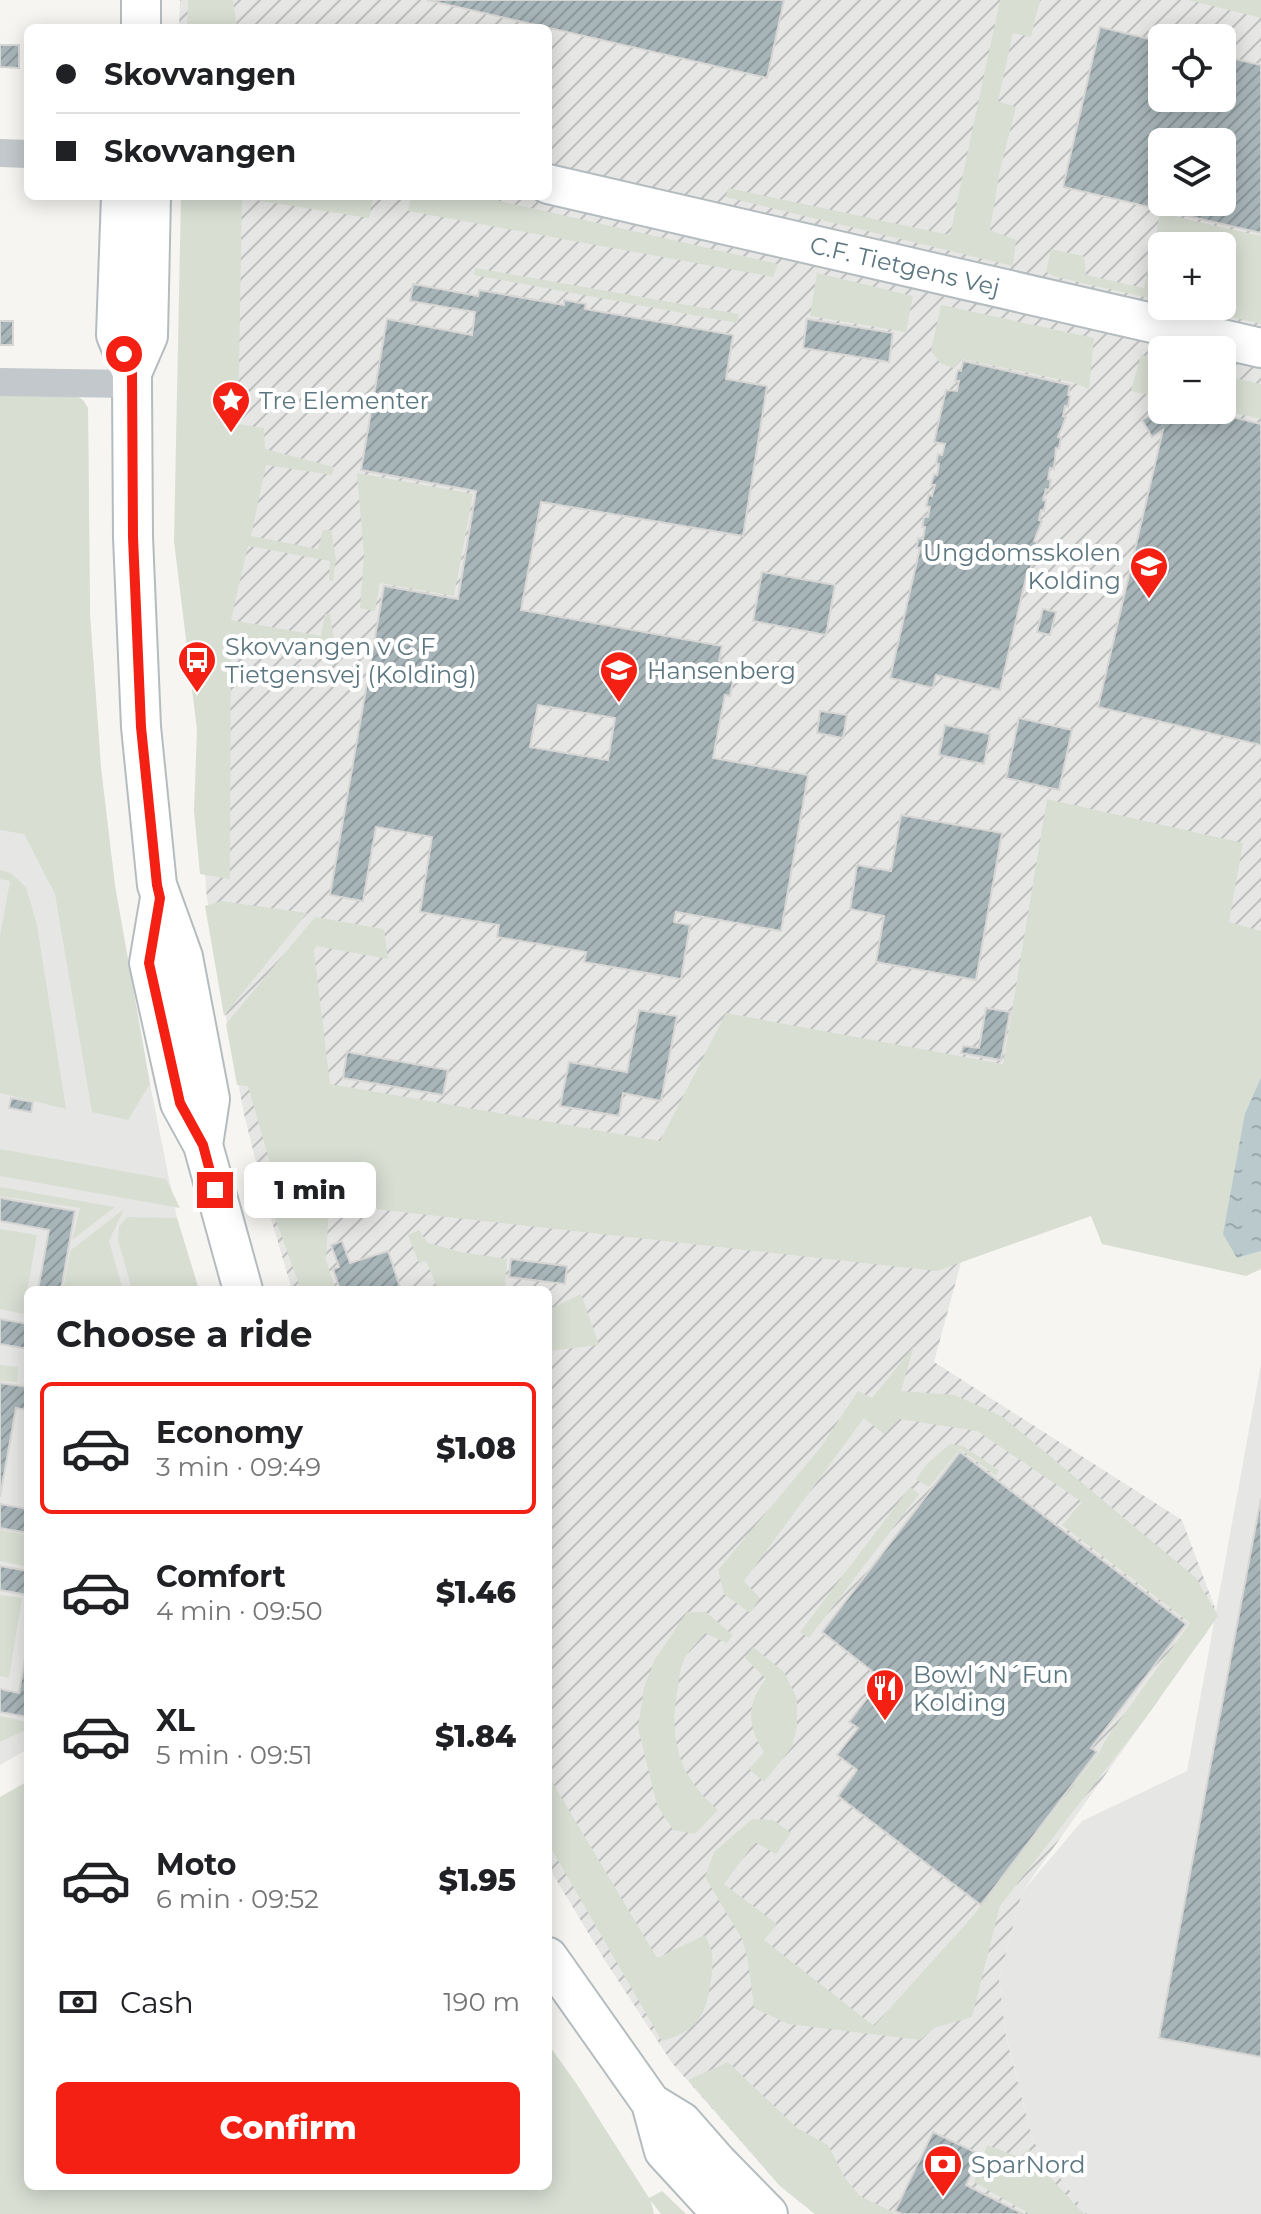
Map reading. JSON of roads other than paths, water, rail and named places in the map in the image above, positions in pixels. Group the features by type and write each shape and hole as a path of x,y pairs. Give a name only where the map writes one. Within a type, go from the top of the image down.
{"street":[{"path":"141,0 141,24"},
{"path":"0,153 24,154"},
{"name":"C.F. Tietgens Vej","path":"552,185 1261,348"},
{"path":"121,200 116,335 132,379 133,537 141,727 160,898 149,963 180,1103 203,1145 242,1286"},
{"path":"132,379 148,336 151,200"},
{"path":"0,382 132,379"},
{"path":"552,1963 651,2103 664,2151 722,2214"},
{"path":"651,2103 682,2122 768,2214"}],"water":[{"path":"1261,1077 1261,1251 1237,1258 1223,1234 1245,1113"}],"place":[{"name":"Tre Elementer","path":"231,434"},
{"name":"Ungdomsskolen Kolding","path":"1149,600"},
{"name":"Skovvangen v C F Tietgensvej (Kolding)","path":"197,694"},
{"name":"Hansenberg","path":"619,704"},
{"name":"Bowl´N´Fun Kolding","path":"885,1722"},
{"name":"SparNord","path":"943,2198"}]}
